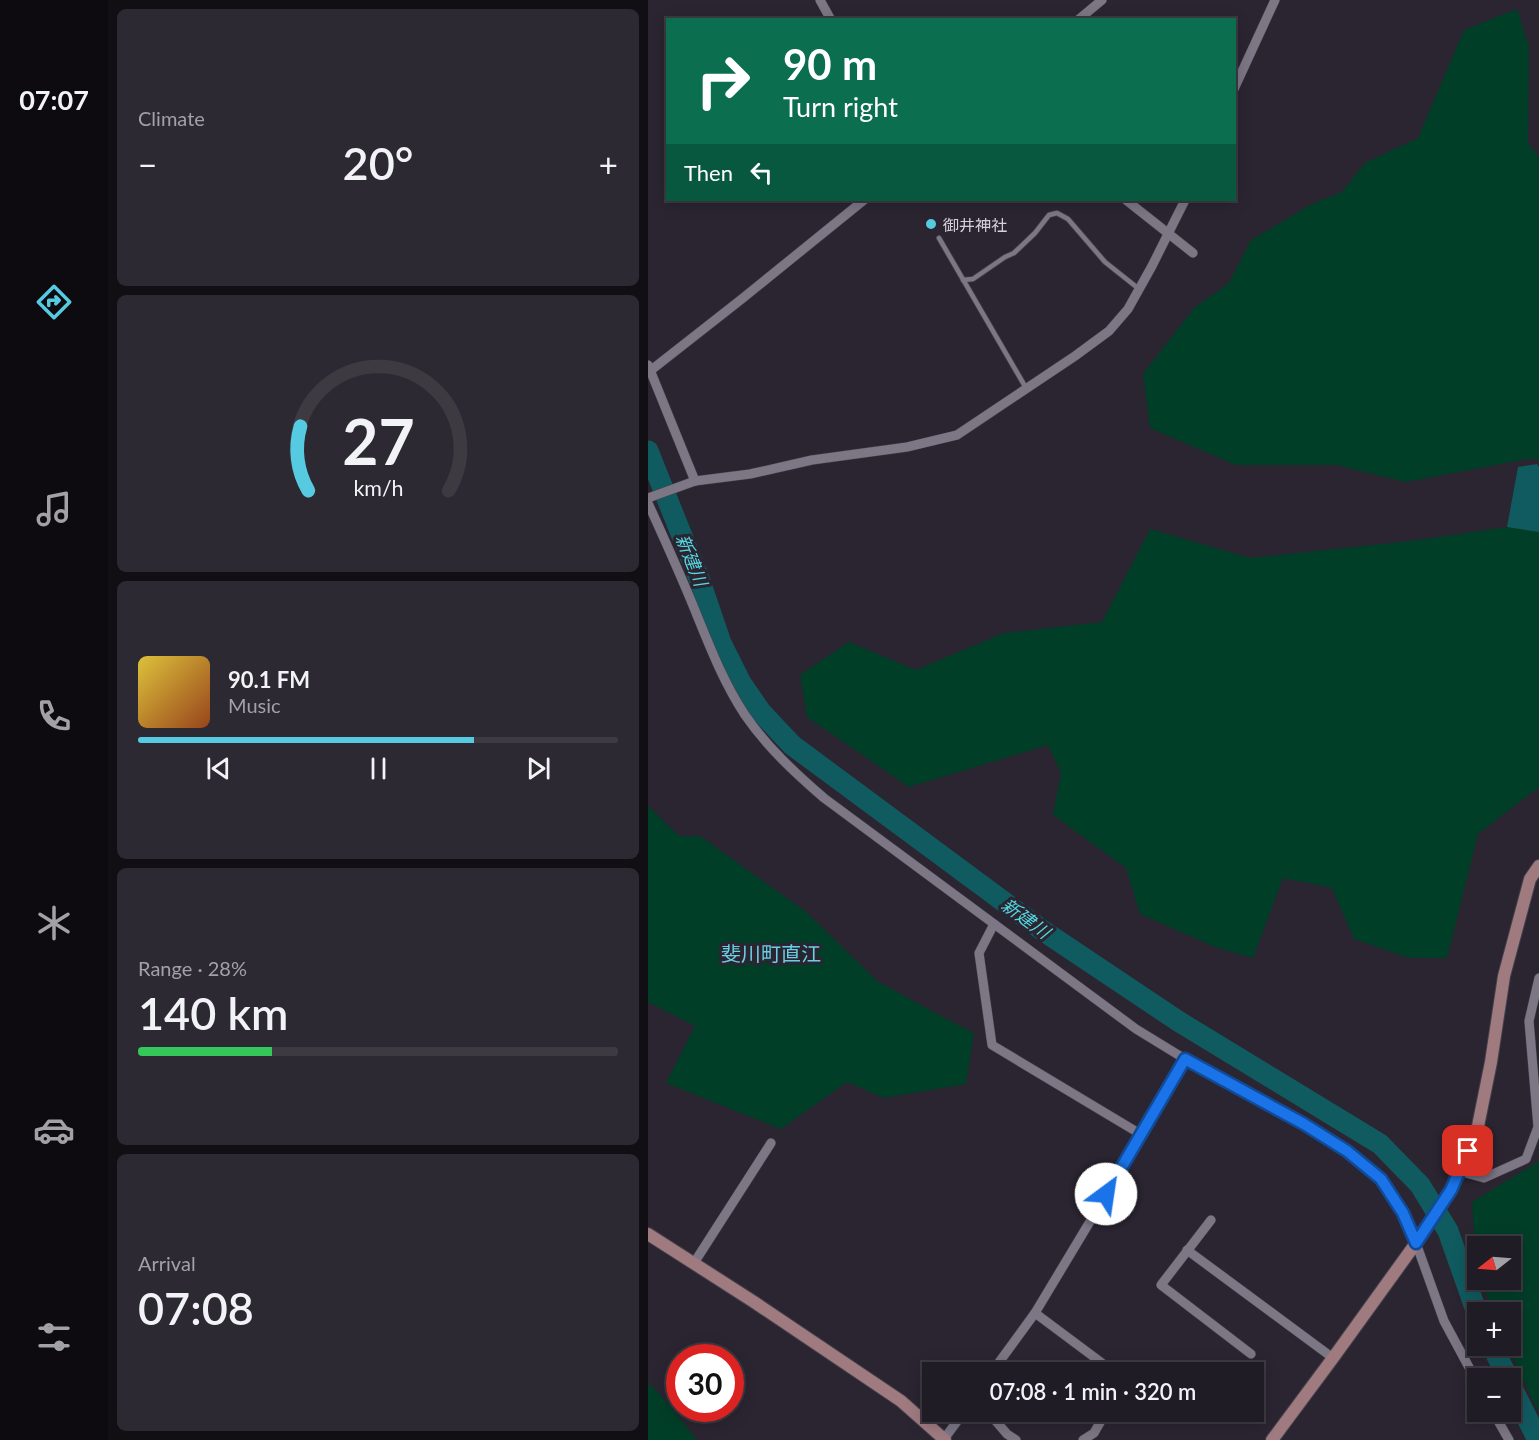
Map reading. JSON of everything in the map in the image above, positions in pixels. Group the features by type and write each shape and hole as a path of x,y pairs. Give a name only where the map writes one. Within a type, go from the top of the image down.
{"street":[{"path":"820,0 830,18"},
{"path":"1080,18 1102,0"},
{"path":"1236,85 1275,0"},
{"path":"693,482 649,368 743,298 863,201"},
{"path":"1127,201 1192,253"},
{"path":"1184,201 1140,289 1128,309 1108,332 957,435 907,447 812,460 750,474 693,482 649,499 719,670 745,714 768,745 824,798 1136,1029 1185,1059 1304,1124 1347,1151 1381,1179 1403,1213 1444,1321 1469,1368"},
{"path":"1272,1440 1416,1243 1451,1190 1477,1131 1491,1062 1504,976 1530,879 1539,866"},
{"path":"994,924 979,953 992,1045 1142,1135"},
{"path":"1459,1171 1484,1178 1526,1159 1539,1127 1529,1021 1539,978"},
{"path":"999,1362 1035,1313 1185,1059"},
{"path":"694,1263 771,1143"},
{"path":"1211,1220 1161,1286 1251,1354"},
{"path":"648,1234 901,1401 945,1440 957,1422"},
{"path":"1187,1250 1333,1358"},
{"path":"1035,1313 1101,1362"},
{"path":"997,1422 1016,1440"},
{"path":"1083,1440 1094,1433 1100,1422"},
{"path":"1499,1422 1509,1440"}],"lane":[{"path":"963,280 973,279 1014,253 1035,233 1049,215 1057,213 1068,219 1105,262 1140,289"},
{"path":"939,238 1026,388"}],"shaded area":[{"path":"1517,9 1529,47 1528,143 1539,157 1539,461 1533,458 1406,482 1336,465 1236,465 1150,428 1143,374 1194,308 1229,283 1251,240 1312,204 1342,192 1365,163 1418,138 1464,30"},
{"path":"1537,464 1539,467 1539,532 1507,527 1518,467"},
{"path":"1507,527 1539,532 1539,787 1478,834 1447,958 1409,958 1354,939 1332,888 1283,878 1253,958 1215,947 1140,914 1126,868 1053,815 1061,773 1048,745 909,787 807,717 800,675 849,642 916,670 1004,633 1102,622 1150,529 1250,558 1410,541"},
{"path":"648,806 679,836 700,836 805,911 877,981 974,1033 966,1084 884,1098 847,1082 781,1129 666,1083 695,1026 648,1002"},
{"path":"1539,1161 1539,1411 1521,1375 1521,1368 1518,1368 1512,1356 1521,1356 1521,1302 1490,1302 1484,1290 1521,1290 1521,1236 1474,1236 1472,1202"},
{"path":"648,1383 666,1401 666,1422 683,1422 697,1440 648,1440"}],"waterway":[{"name":"新建川","path":"648,451 700,581 721,643 741,683 761,712 792,745 1042,930 1178,1021 1380,1144 1420,1185 1448,1231 1473,1302"},
{"name":"新建川","path":"1497,1356 1503,1368"},
{"name":"新建川","path":"1521,1406 1538,1440"}],"place":[{"name":"御井神社","path":"931,224"}],"district":[{"name":"斐川町直江","path":"771,953"}],"route":[{"path":"1106,1194 1185,1059 1304,1124 1347,1151 1381,1179 1403,1213 1416,1243 1451,1190 1468,1151"}]}
